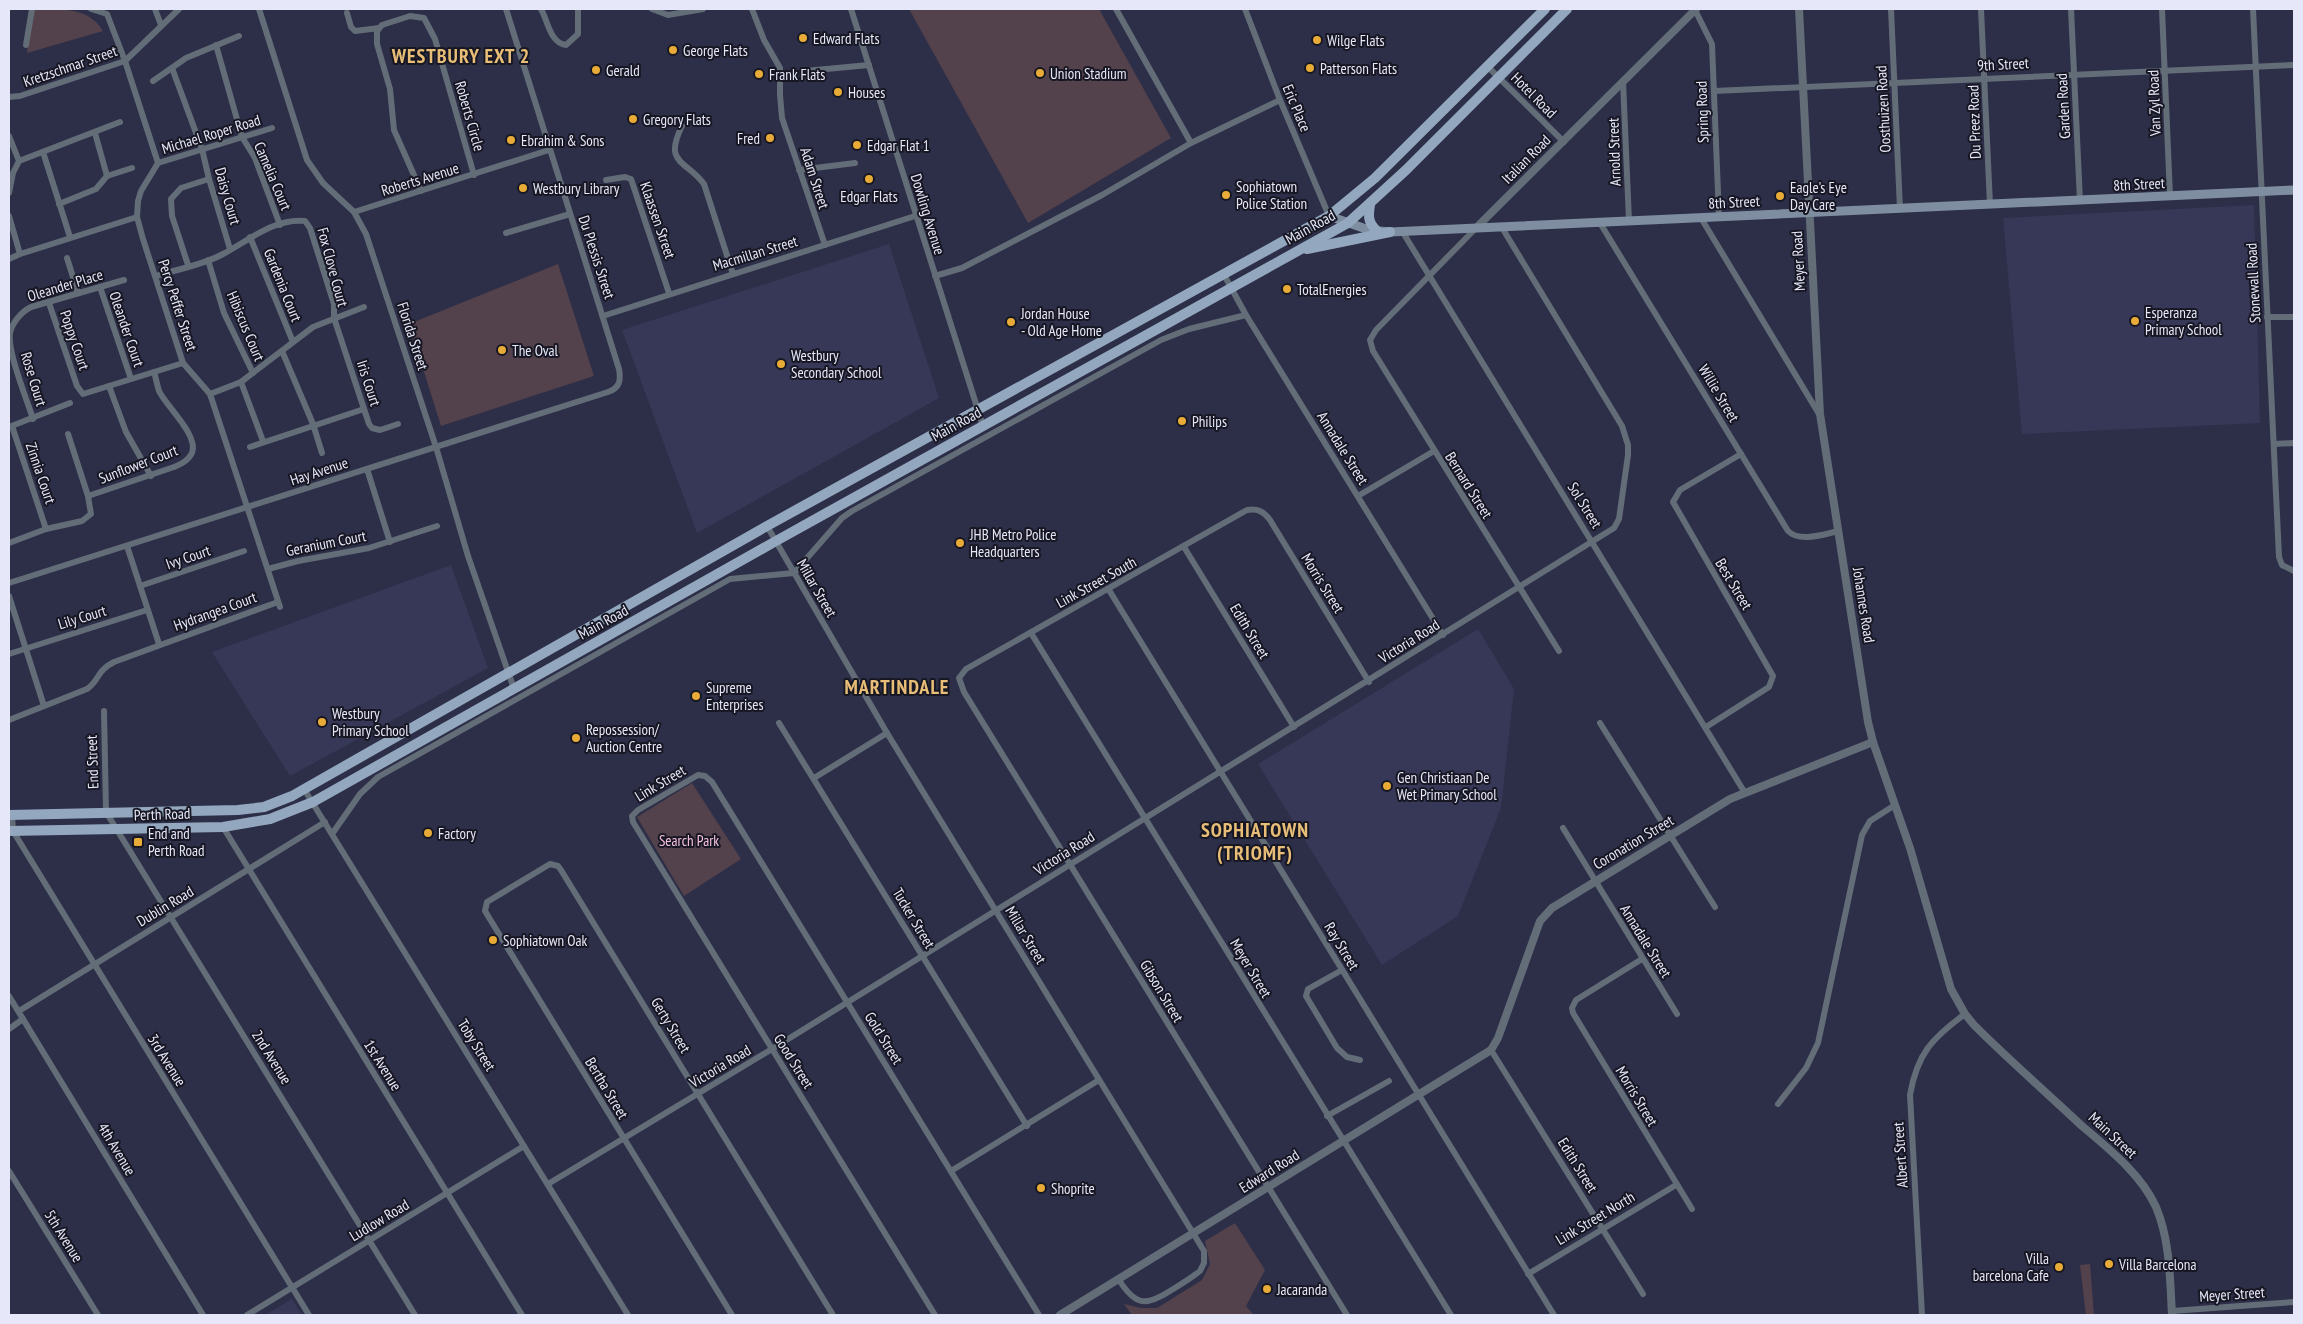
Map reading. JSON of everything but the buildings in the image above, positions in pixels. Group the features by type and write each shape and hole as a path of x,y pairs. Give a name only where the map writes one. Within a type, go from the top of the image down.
{"main road":[{"name":"Main Road","path":"304,789 767,526 1328,216 1375,178 1545,9"},
{"name":"Main Road","path":"313,802 776,541 1348,223 1370,205 1567,9"},
{"name":"8th Street","path":"1328,216 1378,232 1390,232 2294,190"},
{"path":"1370,205 1369,220 1371,226 1378,232"},
{"path":"1299,250 1390,232"},
{"name":"Perth Road","path":"10,815 254,809 282,801 304,789"},
{"name":"Perth Road","path":"11,831 222,827 270,819 296,811 313,802"}],"street":[{"path":"26,45 32,9"},
{"path":"91,9 106,12 125,62 158,163"},
{"path":"155,9 161,25"},
{"name":"Kretzschmar Street","path":"9,97 125,62 179,9"},
{"name":"Florida Street","path":"259,9 307,160 323,184 354,212 366,234 436,447 468,556 514,689"},
{"name":"Du Plessis Street","path":"507,9 619,369"},
{"path":"542,9 556,41 566,45 578,34 578,9"},
{"path":"652,9 668,15 703,9"},
{"name":"Adam Street","path":"752,9 764,40 780,68 782,118 825,245"},
{"name":"Dowling Avenue","path":"851,9 983,426"},
{"path":"1116,9 1191,143"},
{"name":"Eric Place","path":"1245,9 1328,216"},
{"name":"Italian Road","path":"1376,330 1428,275 1696,9"},
{"name":"Spring Road","path":"1696,9 1712,44 1719,217"},
{"name":"Oosthuizen Road","path":"1891,9 1900,209"},
{"name":"Du Preez Road","path":"1981,9 1990,204"},
{"name":"Garden Road","path":"2071,9 2080,201"},
{"name":"Van Zyl Road","path":"2162,9 2170,196"},
{"name":"Stonewall Road","path":"2252,9 2279,556 2282,565 2294,571"},
{"name":"Meyer Road","path":"1800,11 1820,414"},
{"path":"347,13 351,27 355,31 379,28 377,44 390,89 394,130 421,191"},
{"name":"Roberts Circle","path":"379,28 382,25 410,16 419,16 428,23 474,175"},
{"path":"153,81 186,58 239,36"},
{"name":"Camelia Court","path":"216,45 242,137 256,158 280,225"},
{"path":"805,71 869,65"},
{"name":"9th Street","path":"1714,91 2294,65"},
{"name":"Hotel Road","path":"1487,66 1564,142"},
{"name":"Daisy Court","path":"172,68 202,149 230,249"},
{"name":"Arnold Street","path":"1623,81 1629,221"},
{"path":"935,276 962,268 1102,195 1191,143 1280,100"},
{"path":"9,193 13,173 19,161 120,122"},
{"path":"682,126 675,144 677,157 683,166 704,184 733,274"},
{"name":"Michael Roper Road","path":"158,163 272,128"},
{"path":"95,133 107,176"},
{"path":"9,136 19,161"},
{"name":"Roberts Avenue","path":"354,212 550,150"},
{"path":"43,152 70,237"},
{"name":"Percy Peffer Street","path":"158,163 141,191 137,217 183,362 210,394 279,604"},
{"path":"799,170 854,164"},
{"path":"60,204 96,189 107,176 132,168"},
{"name":"Klaassen Street","path":"606,180 625,177 631,179 669,293"},
{"path":"188,265 172,216 171,199 180,188 209,179"},
{"path":"506,233 570,214"},
{"path":"9,216 20,254"},
{"name":"Macmillan Street","path":"603,316 669,293 915,216"},
{"path":"9,259 70,237 137,217"},
{"name":"Johannes Road","path":"1701,218 1820,414 1873,742 1910,848 1952,989 1965,1014"},
{"name":"Fox Clove Court","path":"280,225 297,221 305,221 308,224 334,304 334,318"},
{"name":"Willie Street","path":"1600,222 1741,454 1792,534 1801,537 1839,531"},
{"path":"156,276 208,260 250,237 280,225"},
{"path":"1501,226 1615,411 1626,436 1628,455 1619,519 1614,528 1593,542"},
{"name":"Sol Street","path":"1402,231 1745,793"},
{"name":"Gardenia Court","path":"250,237 293,342"},
{"path":"67,258 78,293"},
{"name":"Hibiscus Court","path":"208,260 224,313 253,374"},
{"name":"Annadale Street","path":"1223,273 1246,315 1443,634"},
{"name":"Oleander Place","path":"11,347 10,334 20,315 31,307 124,280"},
{"name":"Oleander Court","path":"100,287 131,379"},
{"name":"Poppy Court","path":"50,303 80,391 86,394 109,386"},
{"path":"210,394 241,382 314,327 364,307"},
{"name":"Main Road","path":"332,834 340,820 366,786 387,772 730,580 794,573 842,518 852,510 1161,340 1189,329 1246,315"},
{"path":"2267,317 2294,316"},
{"name":"Iris Court","path":"334,318 372,428 380,430 398,424"},
{"name":"Bernard Street","path":"1376,330 1370,340 1373,351 1518,588 1559,651"},
{"name":"Rose Court","path":"11,347 33,419"},
{"path":"282,351 313,424 322,453"},
{"path":"152,476 126,432 109,386 183,362"},
{"name":"Hay Avenue","path":"9,583 613,391 619,384 619,369"},
{"name":"Sunflower Court","path":"88,496 152,476 185,461 193,449 180,420 160,392 154,372"},
{"path":"241,382 263,441"},
{"path":"10,427 70,403"},
{"path":"250,447 313,424 364,409"},
{"name":"Zinnia Court","path":"10,427 46,528"},
{"path":"9,543 46,528 75,523 89,517 92,510 68,434"},
{"path":"2274,444 2294,444"},
{"path":"1358,496 1434,451"},
{"name":"Best Street","path":"1706,727 1769,688 1773,676 1673,502 1680,490 1741,454"},
{"path":"367,469 390,542"},
{"name":"Link Street South","path":"959,678 966,669 1109,590 1247,510"},
{"name":"Morris Street","path":"1247,510 1260,510 1270,520 1369,682"},
{"name":"Geranium Court","path":"268,570 285,564 355,551 390,542 437,526"},
{"name":"Millar Street","path":"767,526 887,733 1204,1252 1202,1268 1195,1275 1156,1300 1139,1301 1130,1295 1119,1280"},
{"name":"Victoria Road","path":"548,1184 772,1049 1593,542"},
{"path":"127,546 160,644"},
{"name":"Edith Street","path":"1184,547 1294,727"},
{"name":"Ivy Court","path":"140,586 244,550"},
{"name":"Ray Street","path":"1109,590 1554,1315"},
{"path":"9,596 44,706"},
{"name":"Hydrangea Court","path":"9,720 87,689 93,684 100,671 108,665 160,644 279,604"},
{"name":"Lily Court","path":"9,654 147,610"},
{"name":"Meyer Street","path":"1031,632 1451,1315"},
{"name":"Gibson Street","path":"959,678 964,692 1347,1315"},
{"name":"End Street","path":"104,711 106,812"},
{"name":"Tucker Street","path":"779,723 1027,1126"},
{"path":"1600,723 1715,907"},
{"path":"814,778 887,733"},
{"name":"Coronation Street","path":"1491,1050 1498,1038 1543,916 1595,881 1719,805 1873,742"},
{"name":"Link Street","path":"632,819 638,810 692,777 698,775 705,776"},
{"name":"Gold Street","path":"705,776 712,782 1039,1315"},
{"name":"Toby Street","path":"304,789 628,1315"},
{"path":"1778,1104 1806,1068 1818,1043 1862,835 1870,821 1895,805"},
{"name":"2nd Avenue","path":"106,812 415,1315"},
{"name":"3rd Avenue","path":"10,815 11,831 309,1315"},
{"name":"Good Street","path":"632,819 936,1315"},
{"name":"Dublin Road","path":"19,1011 325,822"},
{"name":"1st Avenue","path":"222,827 522,1315"},
{"name":"Annadale Street","path":"1563,828 1677,1014"},
{"name":"Gerty Street","path":"515,884 550,864 558,866 833,1315"},
{"name":"Bertha Street","path":"515,884 487,902 485,911 732,1315"},
{"name":"Morris Street","path":"1642,958 1581,997 1572,1008 1576,1020 1692,1209"},
{"path":"1342,970 1308,989 1305,993 1337,1048 1347,1057 1360,1060"},
{"name":"4th Avenue","path":"9,996 204,1315"},
{"name":"Main Street","path":"1965,1014 1997,1048 2110,1151 2146,1190 2155,1206 2164,1230 2172,1313"},
{"name":"Albert Street","path":"1922,1315 1910,1095 1917,1064 1925,1050 1945,1028 1965,1014"},
{"path":"9,1028 23,1019"},
{"name":"Edith Street","path":"1491,1050 1643,1294"},
{"name":"Edward Road","path":"1060,1315 1491,1050"},
{"path":"950,1171 1027,1126 1099,1080"},
{"path":"1327,1116 1389,1081"},
{"name":"Ludlow Road","path":"247,1315 524,1146"},
{"name":"5th Avenue","path":"9,1171 98,1315"},
{"name":"Link Street North","path":"1528,1274 1676,1185"},
{"name":"Meyer Street","path":"2172,1313 2294,1302"}],"shaded area":[{"name":"Esperanza Primary School","path":"2254,205 2260,423 2022,434 2003,218"},
{"name":"Westbury Secondary School","path":"889,244 939,398 697,533 622,330"},
{"name":"Westbury Primary School","path":"451,565 488,668 290,776 212,652"},
{"name":"Gen Christiaan De Wet Primary School","path":"1478,629 1514,689 1501,808 1458,916 1382,965 1258,764"},
{"path":"292,1299 302,1315 265,1315"}],"green space":[{"path":"33,9 62,9 81,13 90,17 103,31 27,53"},
{"name":"Union Stadium","path":"909,9 1099,9 1171,138 1028,223"},
{"name":"The Oval","path":"558,264 594,376 441,426 409,324"},
{"name":"Search Park","path":"692,783 741,859 684,896 637,817"},
{"path":"1235,1223 1265,1270 1246,1306 1254,1315 1132,1315 1124,1304 1141,1308 1157,1308 1202,1280 1210,1264 1205,1241"},
{"path":"2090,1264 2094,1315 2086,1315 2080,1265"}],"place":[{"name":"Edward Flats","path":"803,38"},
{"name":"Wilge Flats","path":"1317,40"},
{"name":"George Flats","path":"673,50"},
{"name":"Patterson Flats","path":"1310,68"},
{"name":"Gerald","path":"596,70"},
{"name":"Union Stadium","path":"1040,73"},
{"name":"Frank Flats","path":"759,74"},
{"name":"Houses","path":"838,92"},
{"name":"Gregory Flats","path":"633,119"},
{"name":"Fred","path":"770,138"},
{"name":"Ebrahim & Sons","path":"511,140"},
{"name":"Edgar Flat 1","path":"857,145"},
{"name":"Edgar Flats","path":"869,179"},
{"name":"Westbury Library","path":"523,188"},
{"name":"Sophiatown Police Station","path":"1226,195"},
{"name":"Eagle's Eye Day Care","path":"1780,196"},
{"name":"TotalEnergies","path":"1287,289"},
{"name":"Esperanza Primary School","path":"2135,321"},
{"name":"Jordan House - Old Age Home","path":"1011,322"},
{"name":"The Oval","path":"502,350"},
{"name":"Westbury Secondary School","path":"781,364"},
{"name":"Philips","path":"1182,421"},
{"name":"JHB Metro Police Headquarters","path":"960,543"},
{"name":"Supreme Enterprises","path":"696,696"},
{"name":"Westbury Primary School","path":"322,722"},
{"name":"Repossession/ Auction Centre","path":"576,738"},
{"name":"Gen Christiaan De Wet Primary School","path":"1387,786"},
{"name":"Factory","path":"428,833"},
{"name":"End and Perth Road","path":"138,842"},
{"name":"Sophiatown Oak","path":"493,940"},
{"name":"Shoprite","path":"1041,1188"},
{"name":"Villa Barcelona","path":"2109,1264"},
{"name":"Villa barcelona Cafe","path":"2059,1267"},
{"name":"Jacaranda","path":"1267,1289"}],"district":[{"name":"WESTBURY EXT 2","path":"461,56"},
{"name":"MARTINDALE","path":"897,687"},
{"name":"SOPHIATOWN (TRIOMF)","path":"1255,842"}]}
